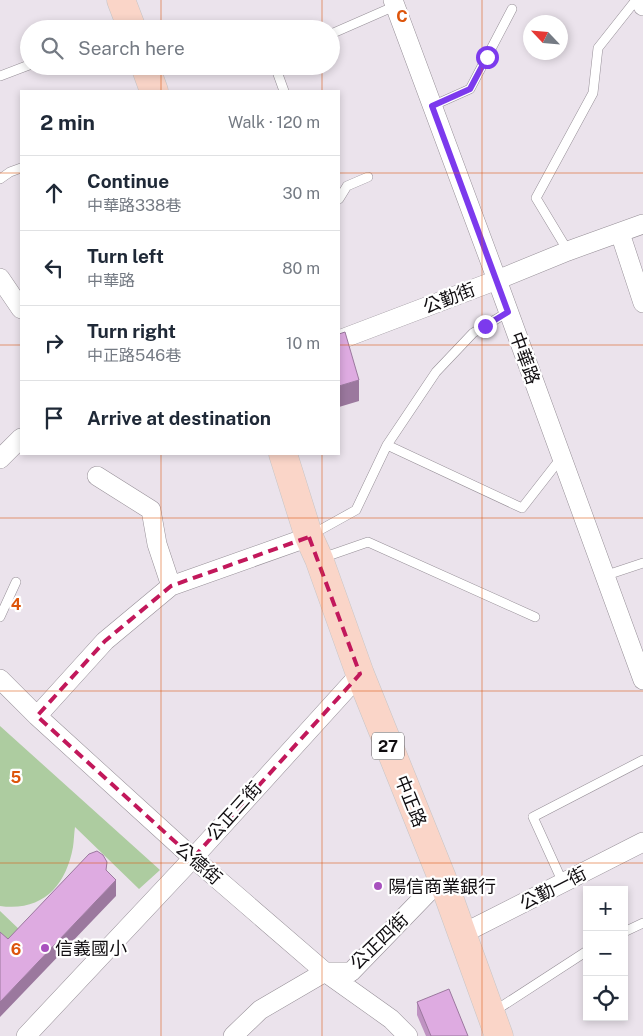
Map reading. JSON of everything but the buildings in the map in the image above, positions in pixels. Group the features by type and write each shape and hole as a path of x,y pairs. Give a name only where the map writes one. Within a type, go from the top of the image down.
{"main road":[{"path":"121,0 129,20"},
{"path":"148,75 154,90"},
{"name":"中正路","path":"283,455 314,548 360,674 442,878 495,1025"}],"street":[{"path":"640,0 643,6"},
{"name":"中華路","path":"396,2 432,106 643,680"},
{"name":"公勤街","path":"340,340 643,224"},
{"path":"620,233 643,303"},
{"path":"0,278 20,308"},
{"path":"0,458 20,439"},
{"path":"97,476 151,510 157,544 171,586"},
{"path":"37,716 105,641 171,586 314,548"},
{"name":"公正三街","path":"26,1036 360,674"},
{"name":"公德街","path":"0,680 192,858 325,972 391,1019 408,1036"},
{"name":"公勤一街","path":"462,934 643,842"},
{"name":"公正四街","path":"233,1036 260,1010 325,972 351,972 442,878"}],"lane":[{"path":"568,252 536,198 593,93 598,48 636,0"},
{"path":"340,30 396,2"},
{"path":"432,106 470,89 512,9"},
{"path":"0,76 20,68"},
{"path":"278,75 284,90"},
{"path":"0,179 20,168"},
{"path":"343,183 368,177"},
{"path":"314,548 356,510 388,445 436,372 473,333 508,312"},
{"path":"388,445 522,508 561,458"},
{"path":"314,548 368,542 535,616"},
{"path":"604,576 643,563"},
{"path":"0,617 16,582"},
{"path":"563,883 533,817 643,760"},
{"path":"626,931 643,923"},
{"path":"495,1025 583,954"}],"highlighted area":[{"path":"309,537 360,674 193,858 37,716 105,641 171,586"}],"green space":[{"path":"0,726 160,870 139,889 75,827 70,861 65,874 50,893 28,905 15,907 0,906"},
{"path":"0,911 23,933 11,947 0,936"}],"place":[{"name":"陽信商業銀行","path":"378,886"},
{"name":"信義國小","path":"45,948"}],"route":[{"path":"485,326 508,312 432,106 470,89 487,57"}]}
